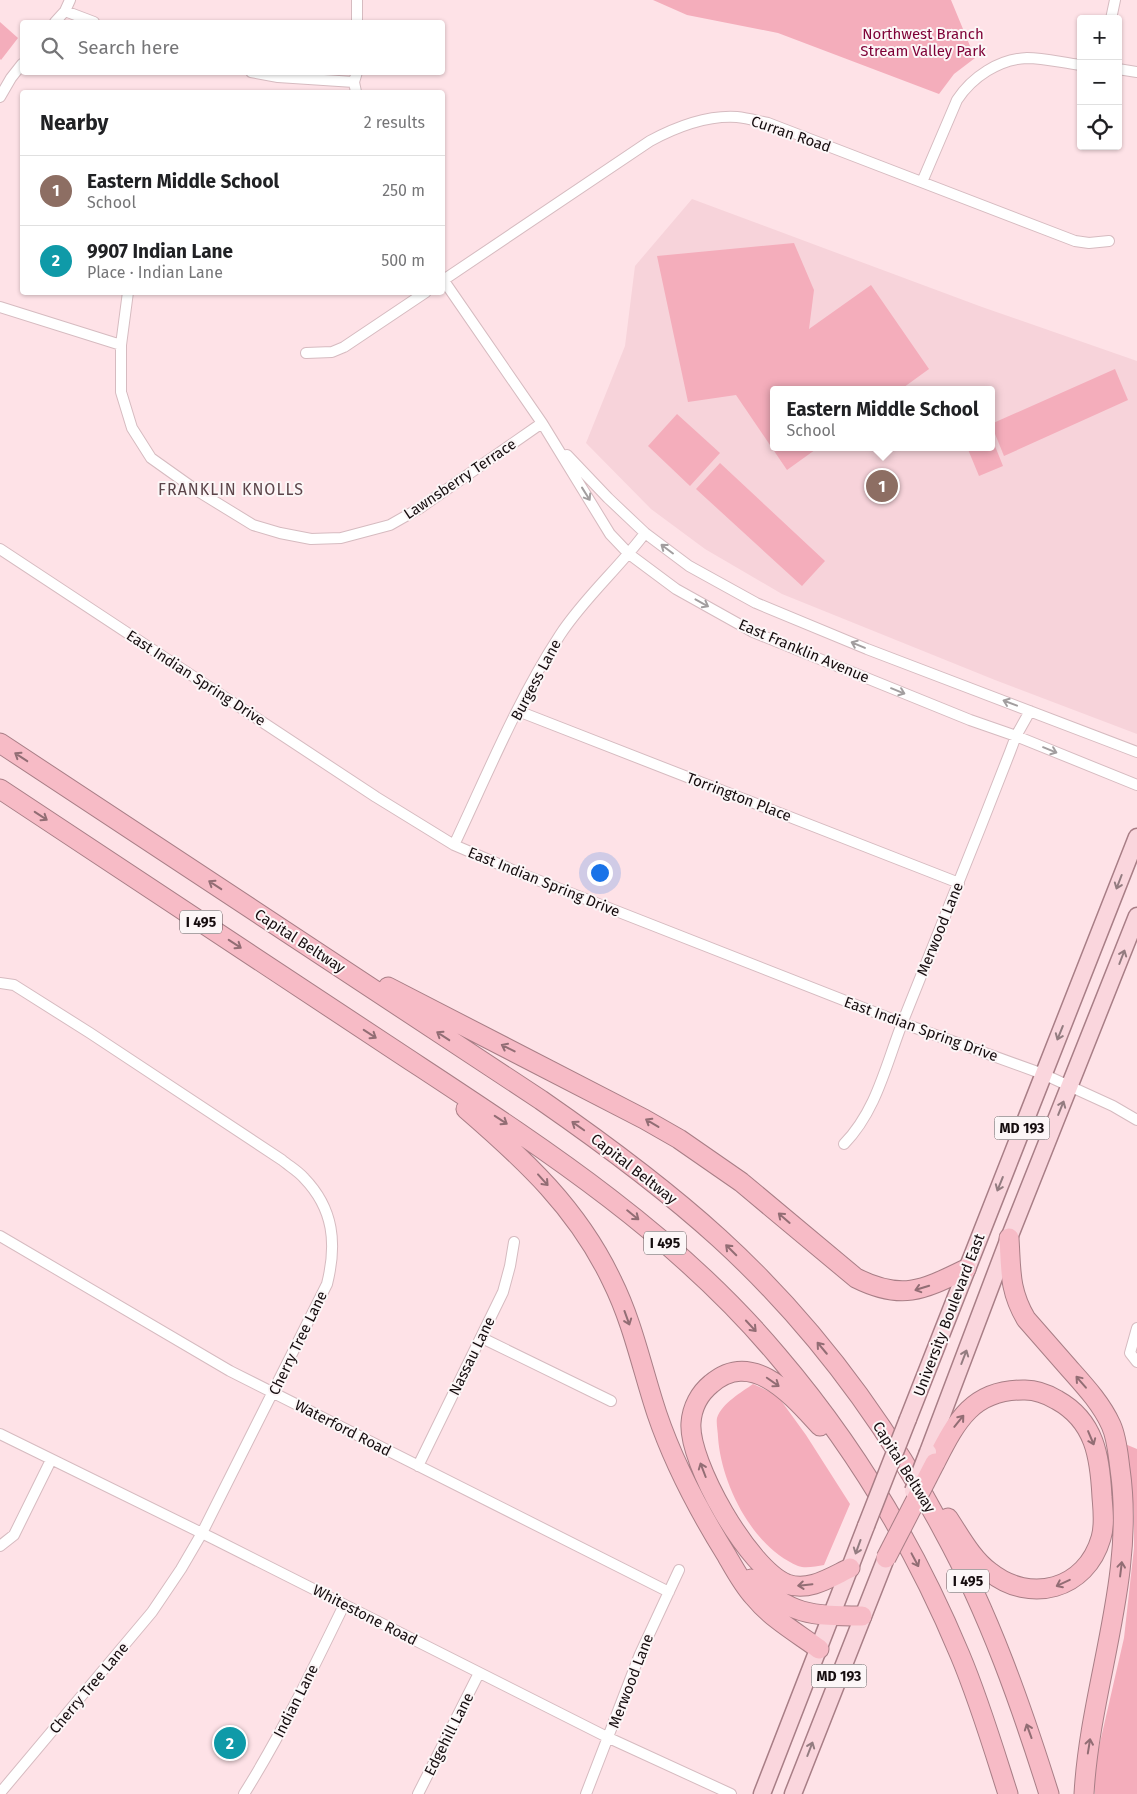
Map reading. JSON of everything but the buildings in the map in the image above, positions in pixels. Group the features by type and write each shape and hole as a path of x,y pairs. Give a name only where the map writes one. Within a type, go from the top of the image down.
{"highway":[{"name":"Capital Beltway","path":"0,743 602,1142 671,1196 720,1239 766,1285 804,1327 852,1386 901,1459 944,1532 977,1599 1006,1668 1050,1794"},
{"name":"I 495","path":"0,789 517,1131 613,1199 698,1272 777,1354 822,1412 873,1488 913,1555 946,1622 976,1696 1008,1794"},
{"path":"314,950 608,1099 679,1139 741,1182 774,1208 837,1264 856,1278 874,1287 893,1291 914,1291 934,1285 966,1269"},
{"path":"402,1055 518,1155 558,1198 579,1225 612,1281 628,1318 657,1414 675,1460 715,1537 754,1598 772,1615 819,1649"},
{"path":"1009,1238 1012,1283 1018,1305 1026,1318 1101,1408 1111,1426 1117,1448 1122,1481 1124,1516 1120,1577 1085,1766 1084,1794"},
{"path":"850,1568 821,1583 802,1586 787,1584 774,1577 750,1552 713,1494 694,1446 691,1423 695,1406 703,1390 716,1379 734,1372 752,1371 771,1379 810,1416 873,1488"},
{"path":"852,1386 908,1461 976,1557 987,1570 1000,1580 1014,1587 1031,1590 1048,1589 1064,1584 1077,1576 1096,1550 1102,1537 1103,1519 1101,1478 1097,1452 1091,1434 1081,1419 1066,1405 1048,1395 1029,1390 1012,1390 983,1400 967,1411 931,1458 886,1558"},
{"path":"715,1537 745,1573 763,1590 781,1603 796,1610 832,1616 862,1616"}],"main road":[{"name":"University Boulevard East","path":"762,1794 966,1269 1137,837"},
{"name":"University Boulevard East","path":"931,1458 1009,1238 1137,916"},
{"name":"MD 193","path":"793,1794 886,1558"}],"street":[{"path":"58,20 65,11 70,0"},
{"path":"357,0 357,20"},
{"path":"1112,15 1115,0"},
{"path":"65,11 89,20"},
{"path":"922,182 957,100 963,90 981,75 1000,63 1027,58 1077,64"},
{"path":"0,97 20,67"},
{"path":"1122,70 1137,72"},
{"path":"267,75 356,82"},
{"name":"Curran Road","path":"445,279 650,142 671,130 707,120 737,117 768,123 1075,241 1089,243 1109,242"},
{"name":"East Franklin Avenue","path":"445,283 542,423 610,534 630,554 676,589 753,632 1137,785"},
{"name":"Lawnsberry Terrace","path":"128,295 121,345 121,392 132,428 152,458 196,490 253,525 280,534 311,539 340,538 390,526 420,508 542,423"},
{"path":"306,353 332,352 344,347 422,295"},
{"path":"0,307 121,345"},
{"name":"East Franklin Avenue","path":"542,423 573,462 645,533 689,566 714,581 756,603 870,650 1137,752"},
{"name":"Burgess Lane","path":"454,845 542,664 562,633 592,595 630,554 645,533"},
{"name":"East Indian Spring Drive","path":"0,549 376,797 454,845 541,882 902,1023 1043,1074 1070,1085 1137,1120"},
{"name":"Merwood Lane","path":"844,1144 857,1130 873,1102 902,1023 1016,736 1030,711"},
{"name":"Torrington Place","path":"518,712 959,883"},
{"name":"Cherry Tree Lane","path":"0,983 14,985 90,1033 267,1150 303,1176 317,1193 326,1212 331,1228 333,1246 332,1265 327,1284 202,1534 181,1569 152,1612 0,1793"},
{"name":"Waterford Road","path":"0,1236 230,1371 669,1592"},
{"name":"Nassau Lane","path":"418,1466 482,1338 502,1292 510,1266 514,1242"},
{"path":"1137,1328 1130,1354 1137,1362"},
{"path":"482,1338 611,1402"},
{"name":"Whitestone Road","path":"0,1434 609,1738 731,1794"},
{"path":"0,1546 14,1535 51,1460"},
{"name":"Merwood Lane","path":"586,1794 640,1654 679,1570"},
{"name":"Indian Lane","path":"244,1794 264,1762 308,1680 344,1605"},
{"name":"Edgehill Lane","path":"418,1794 480,1673"}],"shaded area":[{"path":"692,199 982,307 1137,361 1137,734 995,680 782,594 705,549 651,509 586,443 625,346 635,266"}],"green space":[{"name":"Northwest Branch Stream Valley Park","path":"653,0 951,0 975,58 954,74 939,94 778,33 687,15"},
{"path":"0,22 18,38 1,60 0,59"},
{"path":"794,243 814,290 809,329 871,285 929,369 906,386 770,386 770,445 736,395 688,402 657,256"},
{"path":"1115,369 1128,400 1004,456 995,434 995,422"},
{"path":"677,414 720,453 690,486 648,446"},
{"path":"995,446 1003,466 979,476 969,451 995,451"},
{"path":"774,451 813,451 787,470"},
{"path":"720,463 825,561 802,586 696,489"},
{"path":"753,1384 777,1395 806,1435 850,1504 824,1565 801,1567 781,1557 753,1529 742,1512 725,1474 720,1455 717,1418 723,1407"},
{"path":"1125,1444 1137,1449 1137,1794 1095,1794 1093,1773 1124,1638 1134,1548 1131,1479"}],"place":[{"name":"Eastern Middle School","path":"882,486"},
{"name":"9907 Indian Lane","path":"230,1743"}],"district":[{"name":"FRANKLIN KNOLLS","path":"231,489"}]}
